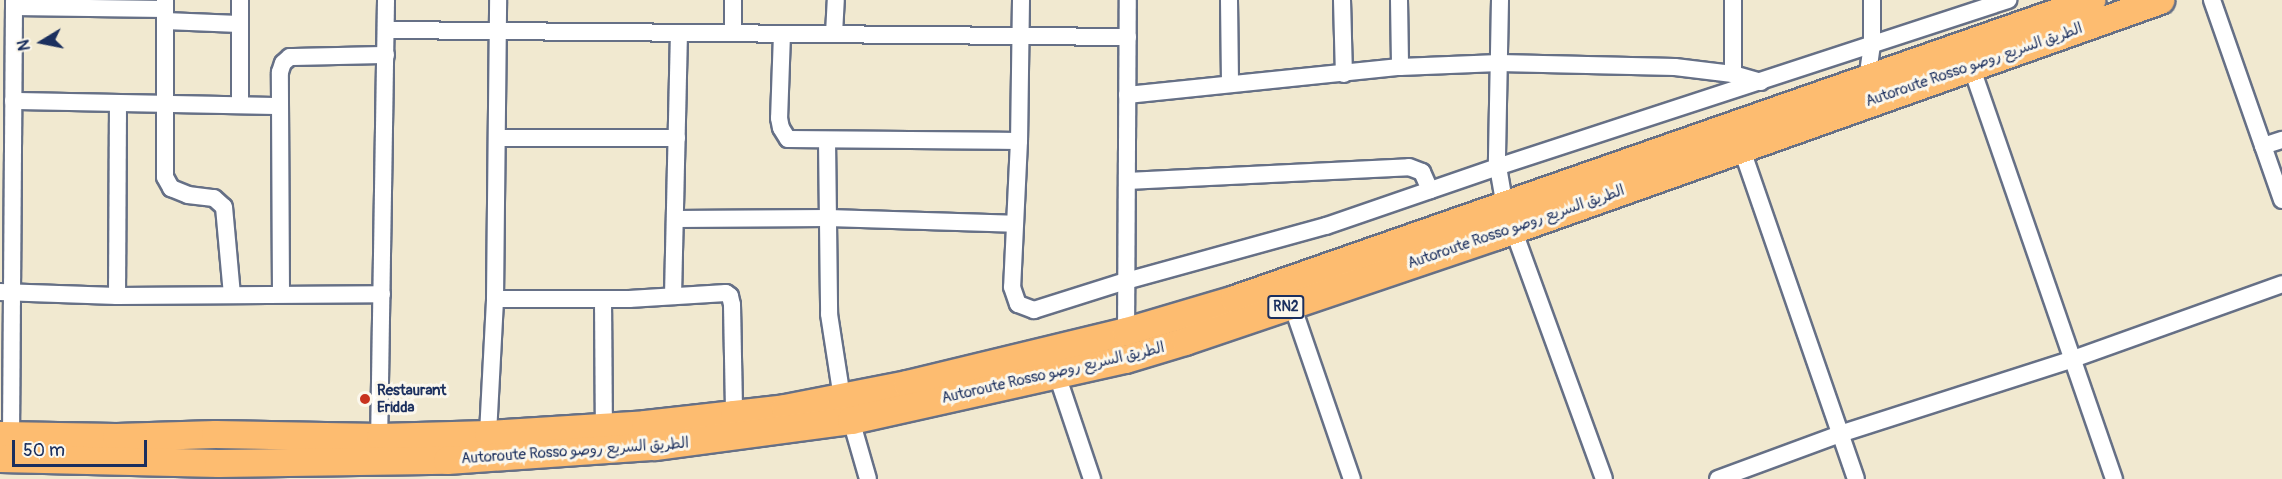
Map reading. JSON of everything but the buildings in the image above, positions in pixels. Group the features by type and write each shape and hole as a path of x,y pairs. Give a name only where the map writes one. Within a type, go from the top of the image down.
{"highway":[{"name":"Autoroute Rosso الطريق السريع روصو","path":"4,442 218,463 379,450 488,434 604,427 734,414 846,409 1057,375 1125,359 1292,305 1509,218 1868,80 2091,0"},
{"name":"Autoroute Rosso الطريق السريع روصو","path":"379,450 604,451 728,439 846,409 1234,300 1741,147 2160,0"}],"street":[{"path":"240,0 240,105"},
{"path":"379,450 386,0"},
{"path":"488,434 495,300 498,0"},
{"path":"733,0 733,33"},
{"path":"834,34 836,0"},
{"path":"1021,0 1019,141 1012,287 1018,304 1034,310 1126,281 1326,226 1497,167 1761,82 1998,2"},
{"path":"1125,359 1128,0"},
{"path":"1229,0 1230,84"},
{"path":"1342,0 1344,74"},
{"path":"1399,0 1400,67"},
{"path":"1500,0 1497,167 1509,218 1604,479"},
{"path":"1733,0 1733,74"},
{"path":"1868,80 1872,45 1872,0"},
{"path":"2212,0 2282,200"},
{"path":"4,442 6,292 13,102 6,55 14,4 123,4 239,24"},
{"path":"165,10 163,103 165,177 171,188 188,195 214,198 224,207 232,295"},
{"path":"386,30 1128,37"},
{"path":"674,296 679,33"},
{"path":"782,34 781,128 788,139 796,141 1019,141"},
{"path":"281,293 280,72 283,63 290,57 386,55"},
{"path":"1127,95 1400,67 1499,63 1675,68 1733,74 1761,82"},
{"path":"1971,66 2114,479"},
{"path":"13,102 280,106"},
{"path":"117,103 117,296"},
{"path":"496,138 677,138"},
{"path":"827,140 829,315 846,409 868,479"},
{"path":"2263,146 2282,140"},
{"path":"1741,147 1856,479"},
{"path":"1127,182 1408,166 1422,172 1430,190"},
{"path":"675,219 828,218 1014,224"},
{"path":"1718,479 1840,434 2073,359 2282,284"},
{"path":"6,292 117,296 382,294"},
{"path":"495,300 603,299 718,292 730,296 734,414"},
{"path":"603,299 604,427"},
{"path":"1292,305 1352,479"},
{"path":"1057,375 1092,479"}],"place":[{"name":"Restaurant Eridda","path":"365,399"}]}
